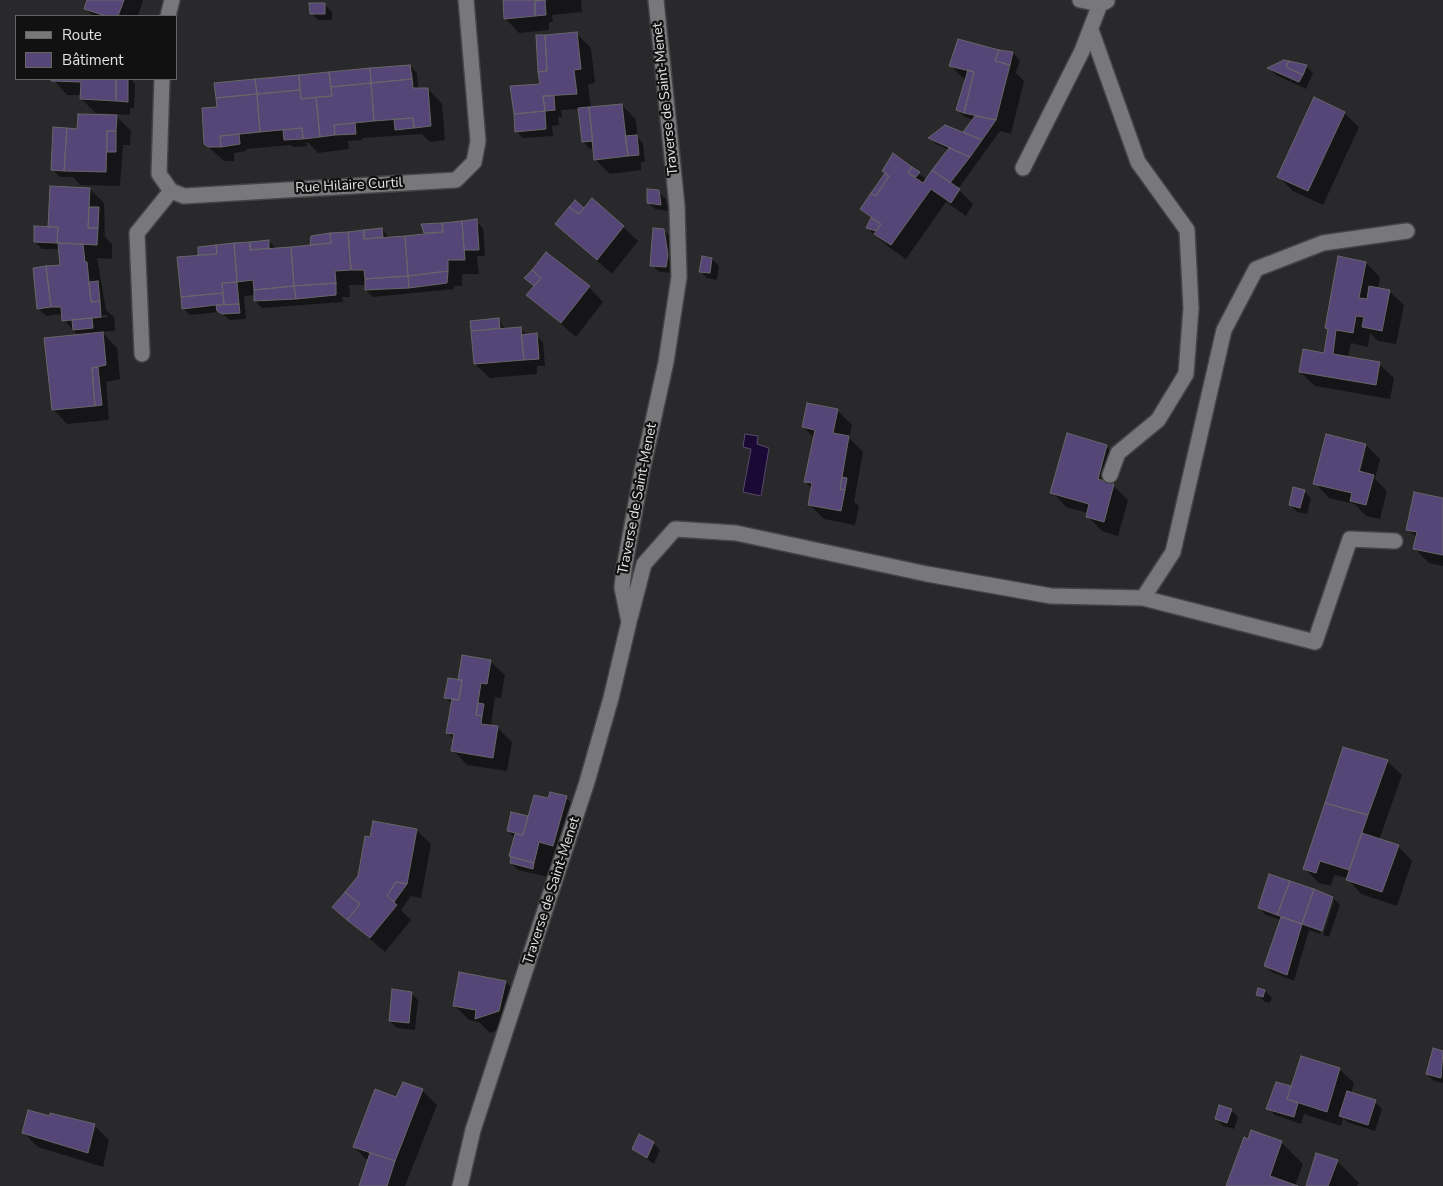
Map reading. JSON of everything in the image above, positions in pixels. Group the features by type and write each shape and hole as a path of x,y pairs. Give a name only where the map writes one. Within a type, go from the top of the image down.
{"street":[{"path":"168,15 172,0"},
{"name":"Rue Hilaire Curtil","path":"172,191 184,196 456,180 474,162 478,141 466,0"},
{"name":"Traverse de Saint-Menet","path":"460,1186 473,1130 587,782 611,698 628,622 622,588 624,569 642,471 666,362 679,277 677,206 656,0"},
{"path":"1023,168 1104,2 1080,0"},
{"path":"1091,30 1138,162 1187,230 1191,298 1186,374 1158,420 1118,453 1110,475"},
{"path":"142,354 137,233 172,191 159,174 162,80"},
{"path":"1143,598 1172,552 1224,330 1256,269 1323,243 1406,231"},
{"path":"628,622 644,564 674,529 736,533 927,574 1051,596 1143,598 1316,642 1350,539 1396,541"}],"shaded area":[{"path":"745,434 758,436 757,444 769,448 761,496 743,492 751,449 743,447"}],"building":[{"path":"87,0 124,0 118,15 103,15 84,9"},
{"path":"503,0 546,0 535,1 535,16 504,19"},
{"path":"545,0 546,15 535,16 535,1"},
{"path":"309,3 325,3 325,14 310,14"},
{"path":"577,32 581,69 574,70 577,94 543,96 545,111 514,114 510,86 540,84 538,72 547,71 545,35"},
{"path":"536,35 545,35 547,71 538,72"},
{"path":"958,39 999,50 995,61 1010,65 996,120 964,113 974,72 949,66"},
{"path":"999,50 1013,52 1010,65 995,61"},
{"path":"1284,60 1289,61 1286,67 1303,75 1299,82 1267,68"},
{"path":"1289,61 1307,65 1303,75 1286,67"},
{"path":"410,65 412,79 371,83 370,68"},
{"path":"370,68 371,83 331,87 329,72"},
{"path":"968,70 974,72 964,113 956,110"},
{"path":"329,72 332,96 301,99 299,75"},
{"path":"299,75 300,90 257,94 255,79"},
{"path":"255,79 257,94 216,98 214,83"},
{"path":"412,79 413,88 428,88 431,126 414,128 413,118 374,121 371,83"},
{"path":"116,80 116,101 80,99 81,82 51,81"},
{"path":"116,80 128,80 128,102 116,101"},
{"path":"371,83 374,121 334,125 335,135 320,137 316,97 332,96 331,87"},
{"path":"300,90 301,99 316,97 320,137 303,139 302,128 260,132 257,94"},
{"path":"257,94 260,132 220,136 221,147 208,147 204,144 202,108 217,107 216,98"},
{"path":"543,96 554,96 555,110 545,111"},
{"path":"1314,97 1345,112 1308,191 1277,177"},
{"path":"622,104 628,156 594,160 589,107"},
{"path":"589,107 593,141 582,142 578,108"},
{"path":"545,111 546,129 515,132 514,114"},
{"path":"78,114 117,115 116,131 107,131 106,172 64,171 67,128 77,129"},
{"path":"975,116 996,120 982,140 963,132"},
{"path":"413,118 414,128 395,130 394,119"},
{"path":"355,123 356,134 335,135 334,125"},
{"path":"945,125 982,140 970,157 928,138"},
{"path":"53,127 67,128 64,171 51,170"},
{"path":"302,128 303,139 284,140 283,130"},
{"path":"107,131 116,131 116,152 107,152"},
{"path":"239,134 240,144 221,147 220,136"},
{"path":"637,135 639,155 628,156 625,136"},
{"path":"949,148 970,157 950,183 932,170"},
{"path":"893,153 912,167 908,173 923,183 932,170 960,189 951,203 931,189 891,245 874,234 881,224 860,209 871,193 876,196 889,176 882,171"},
{"path":"912,167 920,172 916,177 908,173"},
{"path":"885,173 889,176 876,196 871,193"},
{"path":"50,186 90,188 88,228 98,228 97,245 57,243 58,227 48,227"},
{"path":"647,189 659,190 661,205 647,203"},
{"path":"592,198 624,226 597,260 555,224 569,207 579,214"},
{"path":"575,200 584,208 579,214 569,207"},
{"path":"89,207 99,207 98,228 88,228"},
{"path":"871,218 881,224 876,231 866,228"},
{"path":"477,219 479,250 464,250 462,221"},
{"path":"462,221 465,260 448,260 448,271 408,276 405,236 443,232 442,223"},
{"path":"442,223 443,232 424,233 421,224"},
{"path":"34,226 58,227 57,243 34,242"},
{"path":"382,228 383,237 364,239 364,230"},
{"path":"653,228 664,229 668,255 666,267 650,266"},
{"path":"364,230 364,239 405,236 408,276 365,279 364,270 351,270 348,232"},
{"path":"348,232 351,270 335,271 336,283 294,286 291,247 331,243 330,233"},
{"path":"330,233 331,243 310,245 311,236"},
{"path":"269,240 269,248 250,250 250,242"},
{"path":"250,242 250,250 291,247 294,286 254,290 253,280 237,282 234,243"},
{"path":"58,243 83,244 85,262 87,262 91,302 100,301 101,317 62,321 61,307 51,307 46,266 60,265"},
{"path":"234,243 237,282 222,283 223,293 181,297 177,257 217,254 216,245"},
{"path":"216,245 217,254 198,255 198,247"},
{"path":"546,252 590,286 561,323 526,295 541,278 532,270"},
{"path":"702,256 712,258 710,273 699,272"},
{"path":"1338,256 1366,262 1359,298 1367,299 1369,286 1390,290 1382,331 1362,327 1364,317 1356,316 1353,333 1336,330 1333,354 1380,362 1376,385 1299,372 1303,349 1324,353 1328,329 1325,328"},
{"path":"46,266 51,307 37,309 33,268"},
{"path":"532,270 541,278 534,286 524,278"},
{"path":"448,271 447,283 409,288 408,276"},
{"path":"408,276 409,288 365,290 365,279"},
{"path":"98,281 100,301 91,302 89,282"},
{"path":"237,282 239,304 224,305 222,283"},
{"path":"336,283 336,295 296,299 294,286"},
{"path":"294,286 296,299 254,301 254,290"},
{"path":"223,293 224,304 182,309 181,297"},
{"path":"239,304 240,313 222,314 217,311 216,305"},
{"path":"92,318 93,328 73,330 72,320"},
{"path":"499,318 500,328 471,331 470,321"},
{"path":"521,327 524,360 474,364 471,331"},
{"path":"103,332 106,365 92,368 95,406 52,410 44,338"},
{"path":"537,333 539,359 524,360 521,335"},
{"path":"98,367 102,405 95,406 92,368"},
{"path":"807,403 838,409 833,433 849,436 840,489 845,490 841,511 808,505 812,483 804,482 815,430 802,427"},
{"path":"1067,433 1107,445 1098,479 1114,484 1104,522 1086,517 1089,504 1050,493"},
{"path":"1326,434 1366,444 1359,471 1374,475 1366,505 1350,501 1352,493 1313,484"},
{"path":"842,477 847,478 845,490 840,489"},
{"path":"1293,487 1305,490 1300,508 1289,505"},
{"path":"1414,492 1443,498 1443,555 1413,549 1417,532 1406,530"},
{"path":"462,655 491,660 487,684 481,683 476,715 482,716 481,724 498,726 493,758 451,751 454,734 446,733 452,699 459,700 462,680 458,680"},
{"path":"448,678 462,680 459,700 444,698"},
{"path":"478,703 484,704 482,716 476,715"},
{"path":"1343,747 1388,760 1368,815 1325,803"},
{"path":"550,792 567,796 553,846 539,842 534,863 509,856 515,834 523,835 534,795 548,798"},
{"path":"1325,803 1368,815 1349,870 1320,861 1316,873 1303,869"},
{"path":"511,812 528,816 523,835 507,831"},
{"path":"373,821 417,829 407,884 396,882 387,896 397,905 370,938 347,920 360,904 345,892 358,876 365,836 370,837"},
{"path":"1362,833 1399,845 1382,892 1346,880"},
{"path":"511,857 534,863 533,869 510,863"},
{"path":"1269,874 1290,881 1277,915 1258,908"},
{"path":"1290,881 1314,889 1302,924 1277,915"},
{"path":"396,882 407,884 394,902 387,896"},
{"path":"1314,889 1333,897 1322,931 1302,924"},
{"path":"345,892 360,904 347,920 332,907"},
{"path":"1281,917 1302,924 1287,975 1264,966"},
{"path":"459,972 506,981 499,1011 475,1019 476,1010 453,1006"},
{"path":"1258,988 1265,990 1263,997 1256,995"},
{"path":"392,989 412,992 409,1023 389,1021"},
{"path":"1433,1048 1443,1051 1441,1078 1426,1074"},
{"path":"1301,1056 1340,1068 1327,1112 1287,1099"},
{"path":"403,1082 423,1089 395,1161 353,1147 375,1089 396,1097"},
{"path":"1276,1082 1291,1086 1287,1099 1298,1103 1294,1117 1266,1109"},
{"path":"1347,1091 1376,1100 1368,1125 1339,1116"},
{"path":"1219,1105 1232,1109 1227,1123 1215,1119"},
{"path":"28,1110 50,1116 50,1113 95,1124 88,1153 22,1133"},
{"path":"1251,1130 1282,1141 1270,1176 1298,1186 1226,1186 1244,1137 1248,1139"},
{"path":"639,1134 654,1142 647,1158 632,1149"},
{"path":"370,1153 395,1161 387,1186 359,1186"},
{"path":"1316,1153 1338,1160 1328,1186 1306,1186"}]}
